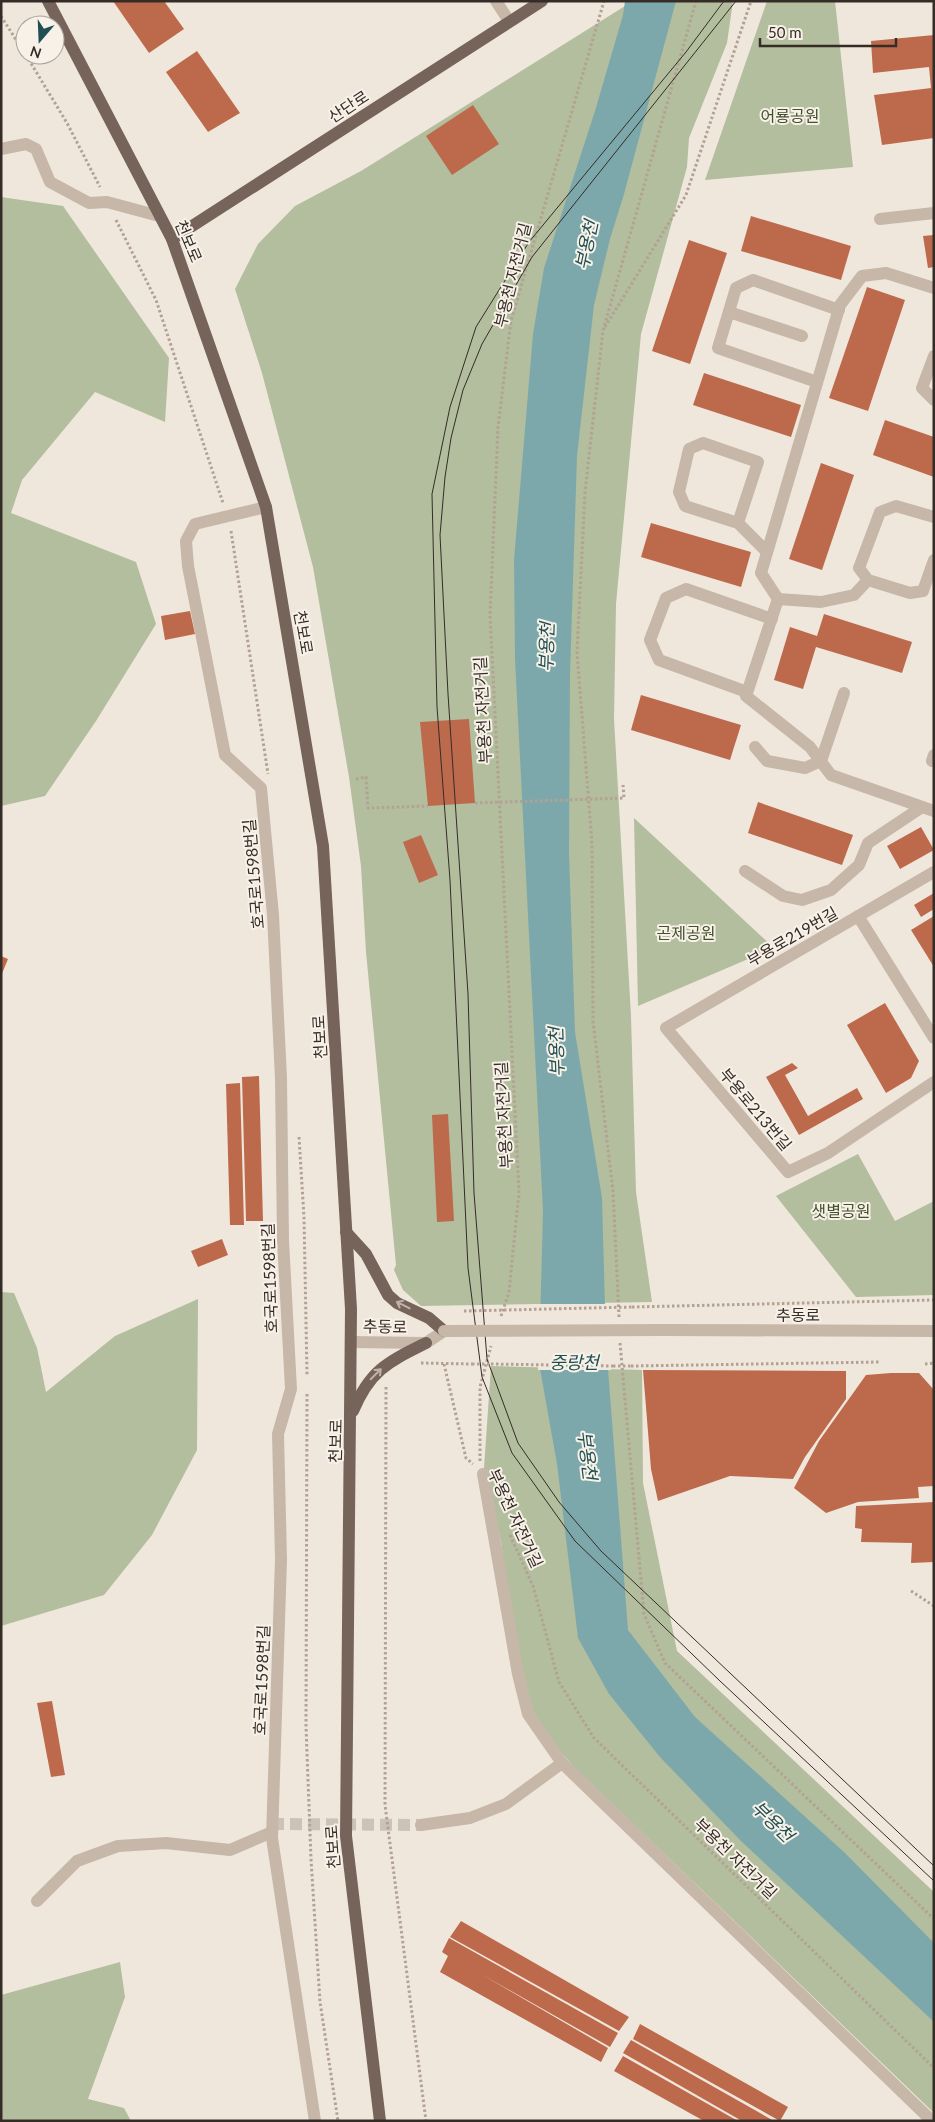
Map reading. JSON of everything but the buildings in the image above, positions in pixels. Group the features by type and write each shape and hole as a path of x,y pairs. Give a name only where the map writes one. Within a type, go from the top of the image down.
{"main road":[{"name":"천보로","path":"48,1 172,239 266,507 323,846 351,1342 346,1836 380,2121"},
{"name":"산단로","path":"172,239 542,1"},
{"path":"346,1232 366,1254 388,1294 397,1303 429,1318 444,1331"},
{"path":"351,1416 363,1388 381,1369 394,1359 426,1343"}],"street":[{"path":"496,1 509,21"},
{"path":"1,150 26,144 36,149 50,182 89,203 107,202 159,216"},
{"path":"880,219 934,213"},
{"path":"778,599 761,573 839,310 862,276 886,273 934,288"},
{"path":"817,382 718,348 736,288 753,280 839,310"},
{"path":"729,312 802,336"},
{"path":"934,356 922,388 934,400"},
{"path":"738,523 758,462 703,443 689,449 679,492 685,506 738,523 767,552"},
{"path":"934,517 896,506 880,512 859,568 868,580 910,593 923,591 934,560"},
{"name":"호국로1598번길","path":"266,507 196,524 186,541 188,566 225,755 261,788 273,915 281,1078 283,1240 291,1389 278,1434 281,1559 272,1832 315,2121"},
{"path":"778,599 821,602 854,595 868,580"},
{"path":"747,692 659,660 650,640 666,598 686,589 772,618"},
{"path":"778,599 746,696 810,747 831,775 928,809"},
{"path":"755,747 767,761 804,768 821,761 844,693"},
{"path":"745,871 784,896 802,900 831,890 859,865 868,843 928,809"},
{"name":"부용로219번길","path":"666,1028 934,872"},
{"path":"858,916 934,1038"},
{"name":"부용로213번길","path":"666,1028 788,1172 828,1153 934,1082"},
{"name":"추동로","path":"351,1342 426,1343 444,1331 934,1331"},
{"path":"481,1472 518,1674 528,1714 562,1763 932,2121"},
{"path":"421,1825 470,1818 506,1804 562,1763"},
{"path":"37,1901 76,1861 118,1846 166,1844 230,1850 272,1832"}],"path":[{"name":"부용천 자전거길","path":"500,1319 509,1292 519,1192 490,615 498,427 511,321 604,1"},
{"path":"619,1326 613,1191 593,1021 592,844 577,652 585,492 603,331 696,1"},
{"path":"603,331 686,196 751,1"},
{"path":"1,16 15,38"},
{"path":"356,779 366,777 368,808 428,806"},
{"path":"475,803 624,798 623,785"},
{"path":"464,1311 934,1300"},
{"path":"305,1311 308,1338 307,1378"},
{"path":"620,1336 622,1384 644,1614 665,1663 934,1920"},
{"name":"부용천 자전거길","path":"481,1472 480,1387 494,1337"},
{"path":"419,1363 630,1366 880,1362"},
{"path":"925,1364 934,1363"},
{"path":"444,1364 466,1458 481,1472"},
{"path":"391,1380 386,1386 385,1805 426,2121"},
{"path":"307,1388 306,1726 311,1859 320,2002 338,2121"},
{"name":"부용천 자전거길","path":"510,1534 533,1586 559,1682 594,1738 934,2068"},
{"path":"911,1591 934,1606"}],"green space":[{"path":"633,1 733,1 727,43 689,138 687,167 641,334 616,604 614,719 631,1016 636,1192 652,1302 421,1306 403,1290 394,1270 396,1265 366,952 361,866 349,777 313,567 262,373 235,289 258,244 295,206 361,171"},
{"name":"어룡공원","path":"767,1 835,1 853,167 705,180"},
{"path":"1,197 63,206 169,358 165,422 95,392 22,480 11,513 136,562 156,624 96,721 45,796 1,806"},
{"name":"곤제공원","path":"634,818 774,948 638,1006"},
{"name":"샛별공원","path":"858,1154 895,1221 934,1201 934,1295 856,1297 776,1196"},
{"path":"1,1292 14,1293 37,1348 46,1392 115,1336 198,1299 197,1450 152,1535 104,1595 1,1626"},
{"path":"491,1366 642,1370 643,1483 677,1651 934,1892 934,2113 574,1767 547,1736 532,1712 514,1645 501,1541 484,1468"},
{"path":"120,1962 125,1997 88,2099 124,2108 131,2121 1,2121 1,1995"}],"water":[{"name":"중랑천","path":"625,1 676,1 610,239 594,305 577,456 570,674 569,853 575,1032 602,1198 606,1343 628,1630 695,1717 844,1852 934,1943 934,2022 741,1841 660,1757 609,1694 578,1638 557,1464 539,1363 543,1211 515,659 514,560 533,334 544,268 595,111 623,15"}],"pier":[{"path":"538,1304 607,1304 611,1370 538,1370"}],"tunnel":[{"path":"272,1824 421,1825"}],"tram line":[{"path":"724,1 686,52 529,242 476,327 450,407 432,494 437,707 450,880 468,1268 482,1377 512,1453 575,1541 720,1681 934,1881"},
{"path":"736,1 532,257 482,344 463,390 451,438 445,477 440,535 448,694 468,994 474,1193 487,1359 518,1443 559,1502 601,1551 934,1866"}],"water label":[{"name":"부용천","path":"586,245"},
{"name":"부용천","path":"546,647"},
{"name":"부용천","path":"556,1052"},
{"name":"부용천","path":"588,1455"},
{"name":"부용천","path":"773,1821"}]}
